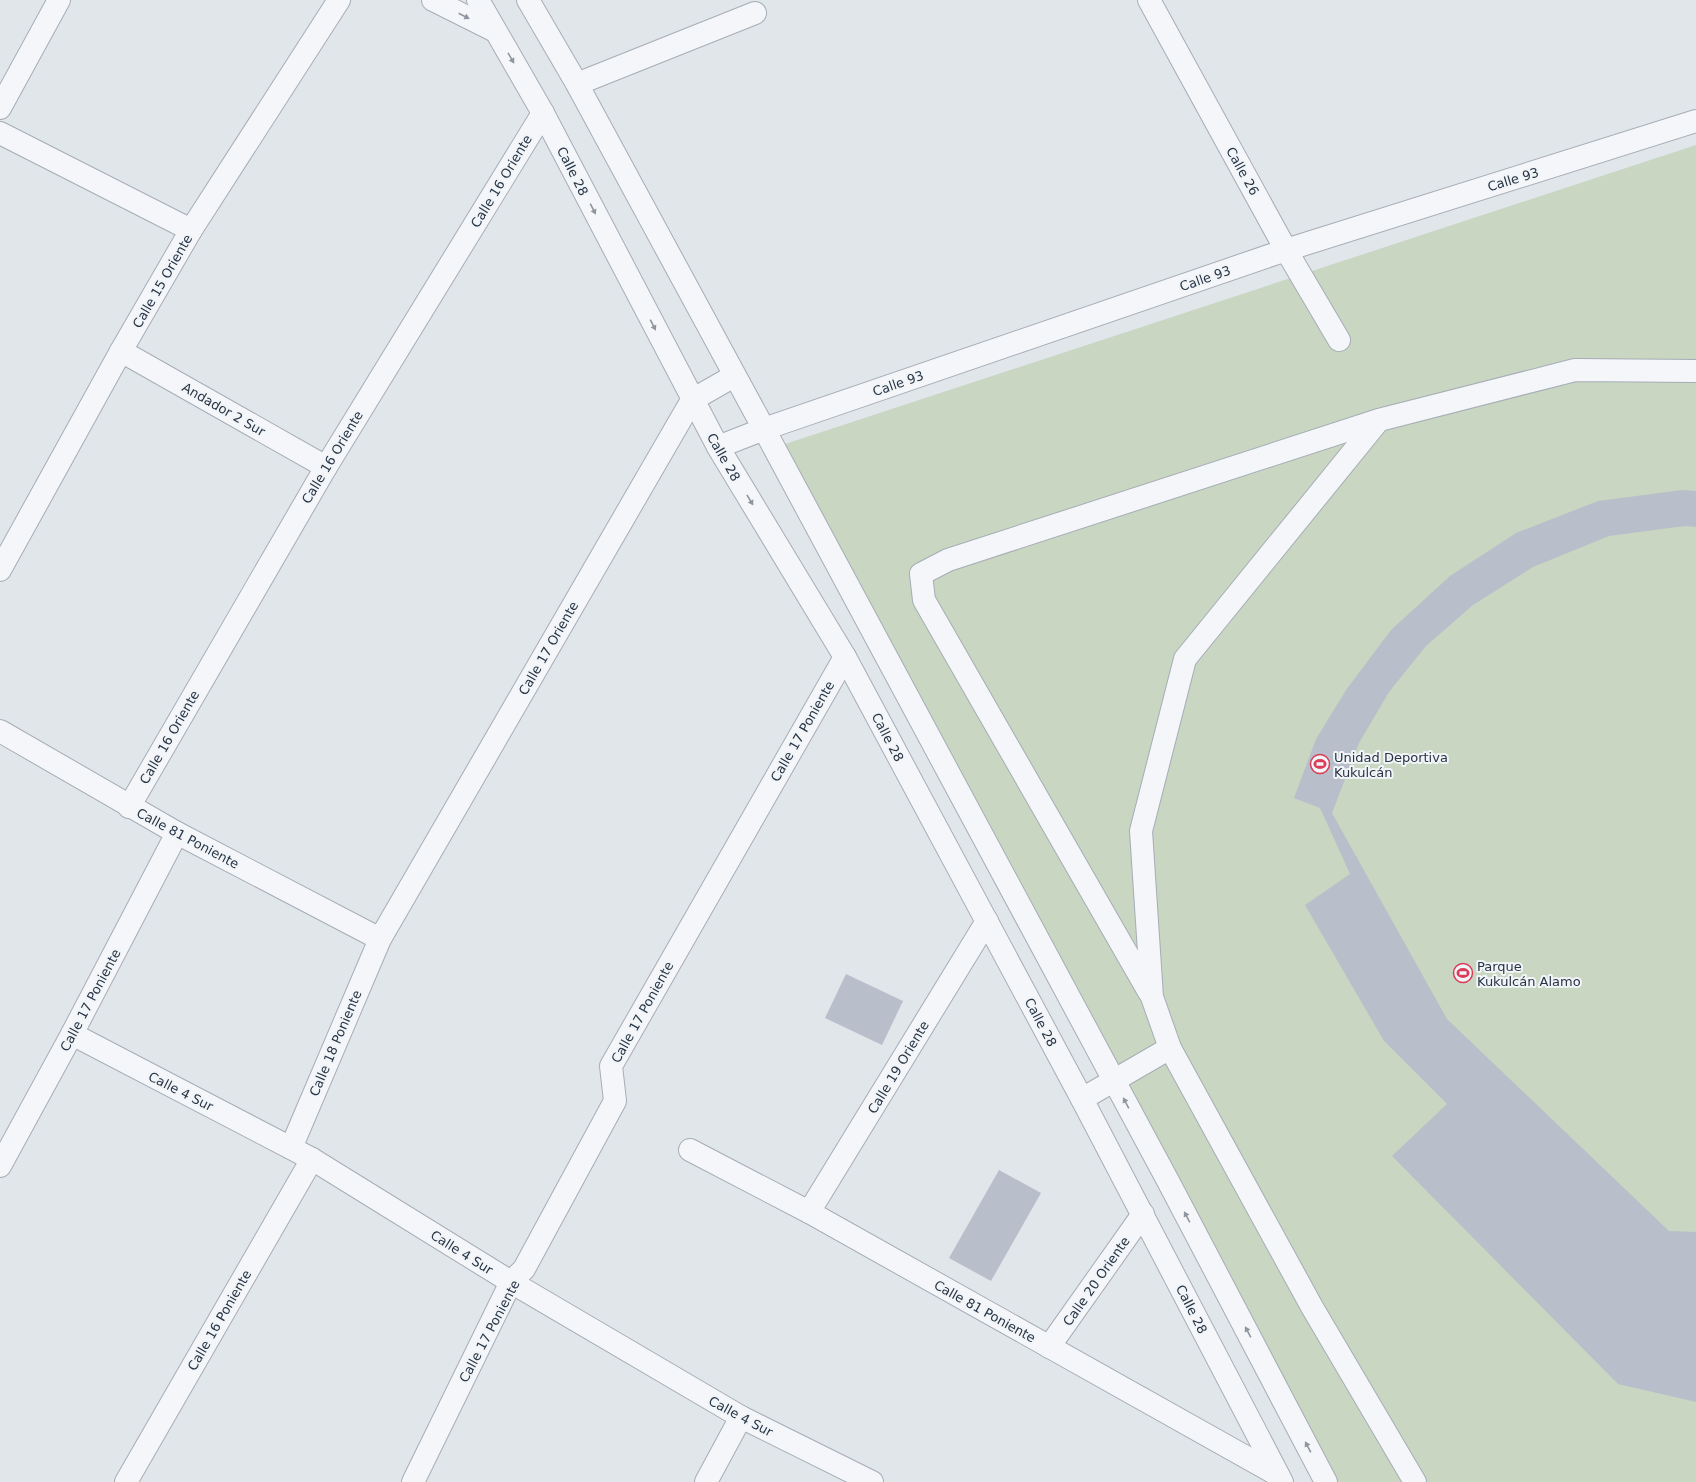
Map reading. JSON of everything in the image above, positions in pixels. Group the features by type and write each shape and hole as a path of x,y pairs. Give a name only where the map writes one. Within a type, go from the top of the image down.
{"street":[{"path":"0,108 59,0"},
{"name":"Calle 15 Oriente","path":"0,570 121,351 192,230 339,0"},
{"path":"433,0 495,31"},
{"name":"Calle 28","path":"478,0 543,113 692,400 718,447 845,657 1143,1214 1280,1479"},
{"path":"528,0 577,84 764,429 1114,1080 1326,1482"},
{"name":"Calle 26","path":"1149,0 1286,250 1339,340"},
{"path":"577,84 755,13"},
{"name":"Calle 16 Oriente","path":"129,806 326,467 543,113"},
{"name":"Calle 93","path":"718,447 764,429 1286,250 1696,121"},
{"path":"0,133 192,230"},
{"name":"Andador 2 Sur","path":"121,351 326,467"},
{"path":"1415,1482 1312,1307 1170,1048 1152,997 924,600 921,574 948,560 1379,420 1575,370 1696,371"},
{"path":"692,400 734,376"},
{"name":"Calle 17 Oriente","path":"380,939 692,400"},
{"path":"1152,997 1141,831 1185,658 1379,420"},
{"name":"Calle 17 Poniente","path":"413,1482 511,1282 524,1269 615,1101 611,1066 845,657"},
{"name":"Calle 81 Poniente","path":"1,733 177,833 380,939"},
{"name":"Calle 17 Poniente","path":"0,1166 72,1034 177,833"},
{"name":"Calle 19 Oriente","path":"809,1212 987,921"},
{"name":"Calle 18 Poniente","path":"291,1148 380,939"},
{"name":"Calle 4 Sur","path":"72,1034 312,1159 511,1282 741,1417 872,1482"},
{"path":"1082,1099 1170,1048"},
{"name":"Calle 81 Poniente","path":"690,1150 809,1212 1280,1479"},
{"name":"Calle 16 Poniente","path":"126,1482 312,1159"},
{"name":"Calle 20 Oriente","path":"1049,1347 1143,1214"},
{"path":"706,1482 741,1417"}],"green space":[{"name":"Unidad Deportiva Kukulcán","path":"1696,145 1696,1482 1327,1482 773,448"}],"building":[{"path":"1682,490 1696,491 1696,527 1685,526 1609,536 1533,567 1473,605 1426,646 1389,692 1359,743 1332,813 1447,1019 1669,1231 1696,1232 1696,1402 1618,1384 1392,1156 1447,1104 1384,1041 1305,905 1350,874 1320,808 1294,798 1316,739 1346,690 1391,630 1450,576 1516,533 1598,501"},
{"path":"846,974 903,1001 882,1045 825,1018"},
{"path":"999,1170 1041,1193 991,1281 949,1258"}],"place":[{"name":"Unidad Deportiva Kukulcán","path":"1320,764"},
{"name":"Parque Kukulcán Alamo","path":"1463,973"}]}
